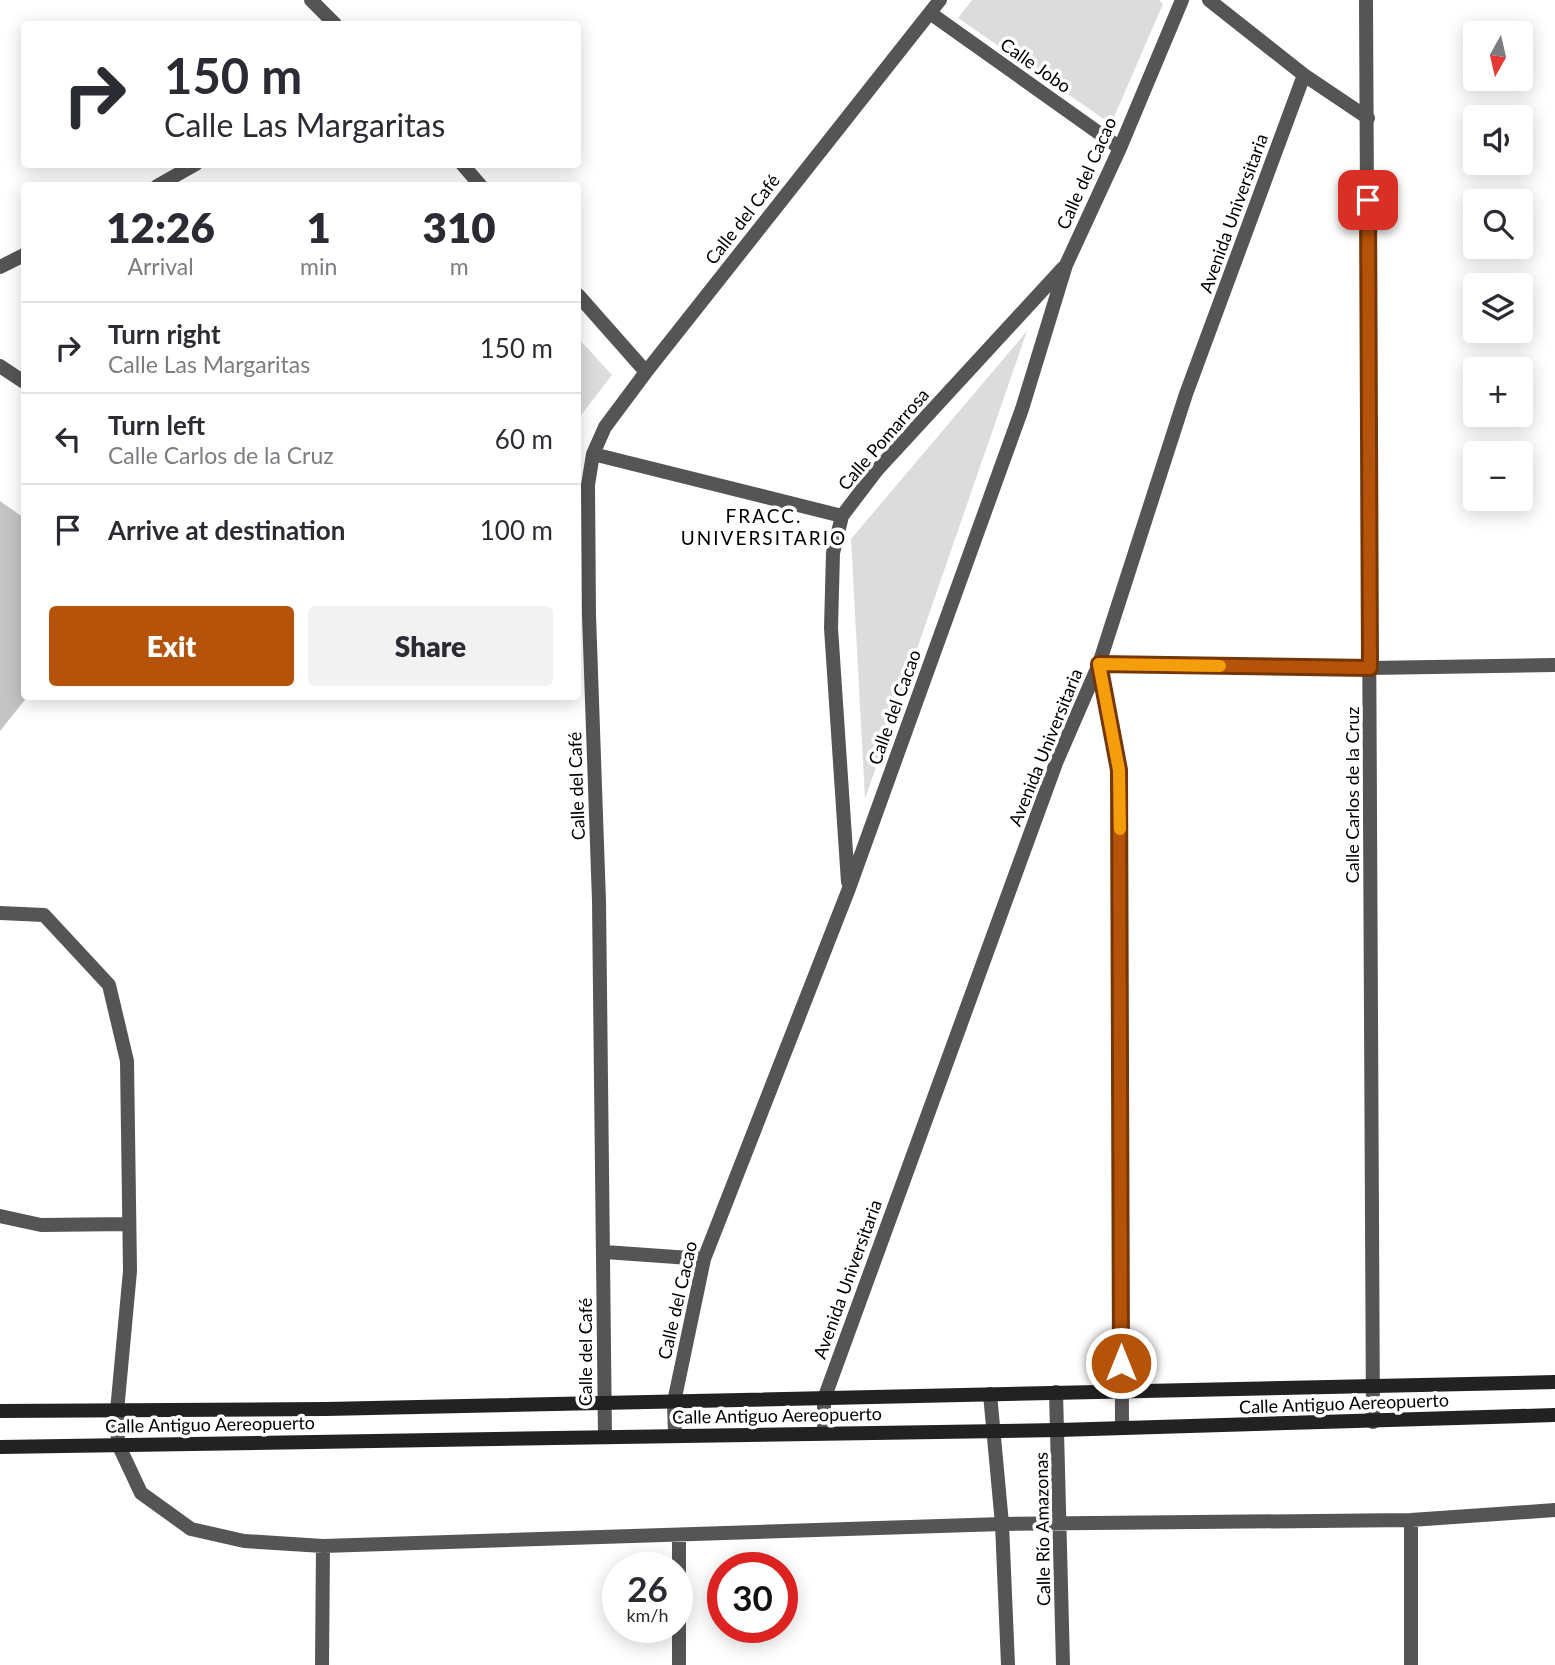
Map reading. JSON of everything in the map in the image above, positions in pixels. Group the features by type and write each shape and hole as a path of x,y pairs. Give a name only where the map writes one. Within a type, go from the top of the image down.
{"main road":[{"name":"Calle Antiguo Aereopuerto","path":"0,1411 604,1404 1555,1382"},
{"name":"Calle Antiguo Aereopuerto","path":"0,1447 1059,1430 1555,1415"}],"street":[{"path":"311,0 332,21"},
{"name":"Calle del Café","path":"605,1437 600,915 583,614 588,485 593,454 605,427 646,372 940,0"},
{"name":"Calle del Cacao","path":"675,1436 674,1402 704,1259 848,891 1022,409 1066,265 1120,148 1182,0"},
{"path":"1209,0 1304,75 1368,118"},
{"name":"Calle Carlos de la Cruz","path":"1366,0 1373,1422"},
{"name":"Calle Jobo","path":"930,13 1120,148"},
{"name":"Avenida Universitaria","path":"824,1433 824,1399 1056,763 1099,664 1186,394 1304,75"},
{"path":"164,182 189,168"},
{"path":"465,168 478,182"},
{"path":"0,267 21,256"},
{"name":"Calle Pomarrosa","path":"848,891 831,628 834,553 842,516 877,470 1066,265"},
{"path":"581,298 646,372"},
{"path":"0,366 21,380"},
{"path":"593,454 842,516"},
{"path":"1122,1428 1119,770 1099,664 1370,668 1555,665"},
{"path":"0,913 44,915 108,985 127,1060 130,1271 117,1411 118,1444 141,1493 191,1528 244,1541 323,1546 1002,1524 1411,1520 1555,1510"},
{"path":"0,1216 41,1225 129,1224"},
{"path":"605,1252 704,1259"},
{"name":"Calle Río Amazonas","path":"1056,1392 1063,1665"},
{"path":"990,1394 1002,1524 1009,1665"},
{"path":"1411,1520 1411,1665"},
{"path":"679,1536 679,1665"},
{"path":"322,1665 323,1546"}],"shaded area":[{"path":"972,0 1159,0 1163,4 1111,124 958,18"},
{"path":"1027,331 865,799 851,539"},
{"path":"581,341 612,375 581,415"}],"building":[{"path":"0,501 21,516 21,700 25,700 0,731"}],"slow traffic":[{"path":"1120,829 1119,770 1099,664 1220,666"}],"district":[{"name":"FRACC. UNIVERSITARIO","path":"764,526"}],"route":[{"path":"1121,1363 1119,770 1099,664 1370,668 1368,200"}]}
